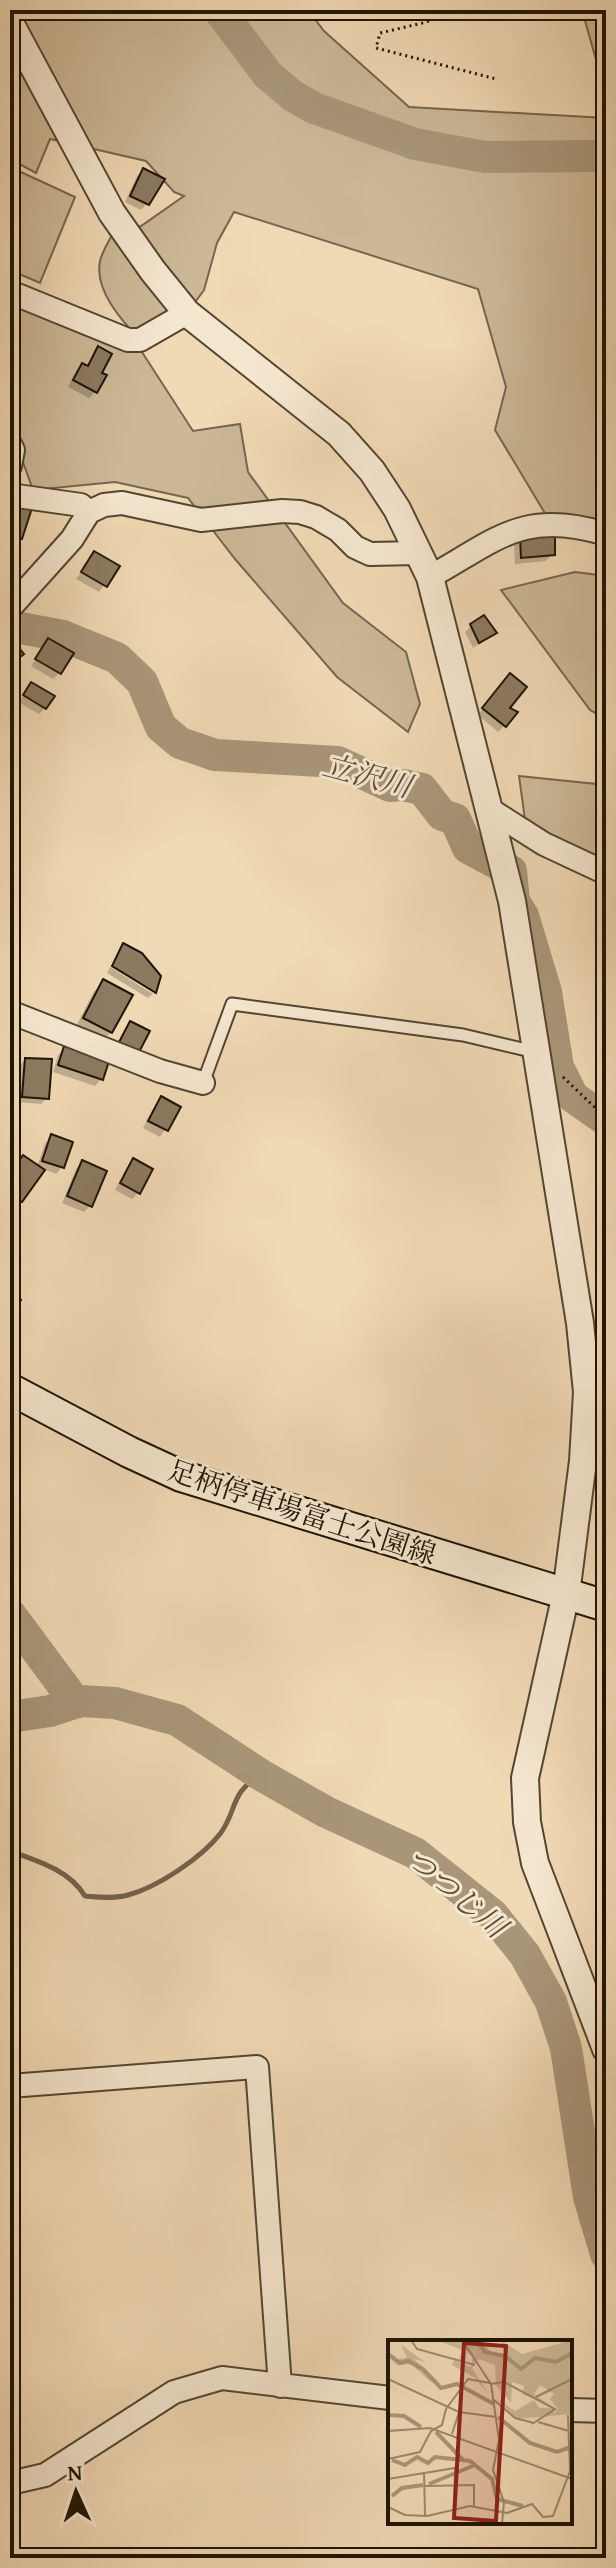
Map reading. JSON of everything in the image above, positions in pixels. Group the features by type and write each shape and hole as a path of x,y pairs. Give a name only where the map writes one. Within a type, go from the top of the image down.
{"main road":[{"name":"足柄停車場富士公園線","path":"10,1389 181,1476 606,1606"}],"street":[{"path":"10,23 112,213 187,313 339,434 397,509 430,577 512,901 580,1323 587,1392 583,1461 566,1594 525,1778 527,1822 535,1863 606,2049"},
{"path":"10,292 128,340 140,340 187,313"},
{"path":"10,444 13,450 10,466"},
{"path":"10,495 81,505 89,512"},
{"path":"13,604 72,539 89,512 104,505 122,503 201,520 282,511 300,512 338,530 355,547 370,554 418,553"},
{"path":"430,577 496,538 525,526 553,524 606,534"},
{"path":"489,809 544,844 606,873"},
{"path":"10,1012 160,1071 203,1083"},
{"path":"10,2086 257,2067 280,2386"},
{"path":"10,2483 45,2475 174,2392 222,2378 388,2398"},
{"path":"572,2410 606,2411"}],"lane":[{"path":"203,1083 232,1004 463,1035 537,1053"}],"path":[{"path":"443,10 427,22 380,33 376,48 496,79"},
{"path":"537,1053 606,1118"}],"shaded area":[{"path":"10,10 308,10 324,31 409,107 606,118 606,535 546,515 495,430 506,387 478,289 234,212 217,243 204,290 187,313 140,340 105,294 99,272 101,258 111,237 141,226 184,196 174,192 146,161 50,139 36,173 10,159"},
{"path":"582,10 606,10 606,95"},
{"path":"10,167 75,197 40,283 10,270"},
{"path":"10,302 140,349 193,431 240,424 248,472 343,603 406,652 420,704 408,732 337,677 235,559 188,498 115,482 33,490 10,426"},
{"path":"575,572 606,576 606,719 590,710 501,590"},
{"path":"519,776 606,785 606,869 526,827"}],"building":[{"path":"143,168 165,179 149,205 130,196"},
{"path":"98,346 112,354 102,373 107,375 97,393 73,380 82,363 88,366"},
{"path":"10,502 32,508 22,539 10,534"},
{"path":"555,532 555,555 521,558 520,536"},
{"path":"94,551 120,566 107,587 81,572"},
{"path":"484,615 497,633 479,643 470,624"},
{"path":"10,637 24,654 10,665"},
{"path":"48,638 74,653 61,674 35,659"},
{"path":"510,673 527,687 510,708 518,712 506,727 482,708"},
{"path":"31,682 55,696 46,709 23,695"},
{"path":"123,943 142,953 161,976 156,993 112,966"},
{"path":"103,979 133,995 112,1033 83,1018"},
{"path":"130,1021 150,1031 137,1056 117,1046"},
{"path":"64,1046 109,1061 103,1080 58,1065"},
{"path":"25,1058 52,1059 49,1099 22,1097"},
{"path":"161,1096 181,1107 168,1131 148,1121"},
{"path":"51,1134 73,1142 64,1168 42,1161"},
{"path":"23,1155 45,1170 22,1202 10,1193 10,1173"},
{"path":"133,1158 153,1169 140,1194 120,1183"},
{"path":"82,1160 107,1171 92,1207 67,1196"},
{"path":"10,1294 21,1300 10,1321"}],"waterway":[{"path":"219,10 268,75 293,96 314,108 415,144 485,157 606,156"},
{"name":"立沢川","path":"10,626 63,636 117,658 142,682 161,727 180,743 215,755 338,762 390,786 422,789 442,815 455,819 468,848 511,871 514,901 523,916 546,992 558,1067 573,1097 606,1120"},
{"path":"10,1614 76,1703"},
{"name":"つつじ川","path":"10,1717 50,1711 80,1701 115,1703 177,1720 261,1775 326,1812 415,1853 493,1915 525,1955 551,2002 566,2048 589,2197 606,2254"},
{"path":"10,1851 62,1873 85,1896 128,1895 165,1879 202,1853 226,1825 244,1788 261,1775"}]}
